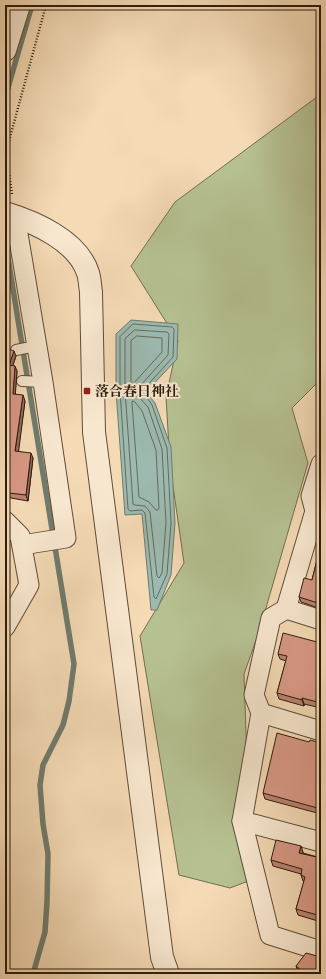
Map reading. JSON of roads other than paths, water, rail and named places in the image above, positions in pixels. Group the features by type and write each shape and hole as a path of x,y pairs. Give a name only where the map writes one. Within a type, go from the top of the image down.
{"street":[{"path":"5,50 19,5"},
{"path":"10,214 43,382 66,538 22,545"},
{"path":"10,214 65,241 80,258 88,273 91,292 94,432 162,957 168,974"},
{"path":"321,464 311,496 318,512 286,609 271,618 254,695 261,713 242,820 270,935 321,951"},
{"path":"5,521 20,536 29,585 5,627"},
{"path":"286,609 321,620"},
{"path":"261,713 321,731"},
{"path":"242,820 321,842"}],"lane":[{"path":"16,350 36,346"},
{"path":"22,381 43,382"}],"water":[{"path":"131,320 178,324 177,359 146,392 155,403 171,447 175,523 171,575 157,610 151,610 142,514 125,515 116,391 116,334"}],"waterway":[{"path":"5,98 32,5"},
{"path":"5,240 74,664 69,701 63,725 43,765 40,785 43,824 48,854 47,902 45,932 33,974"}],"place":[{"name":"落合春日神社","path":"87,391"}]}
